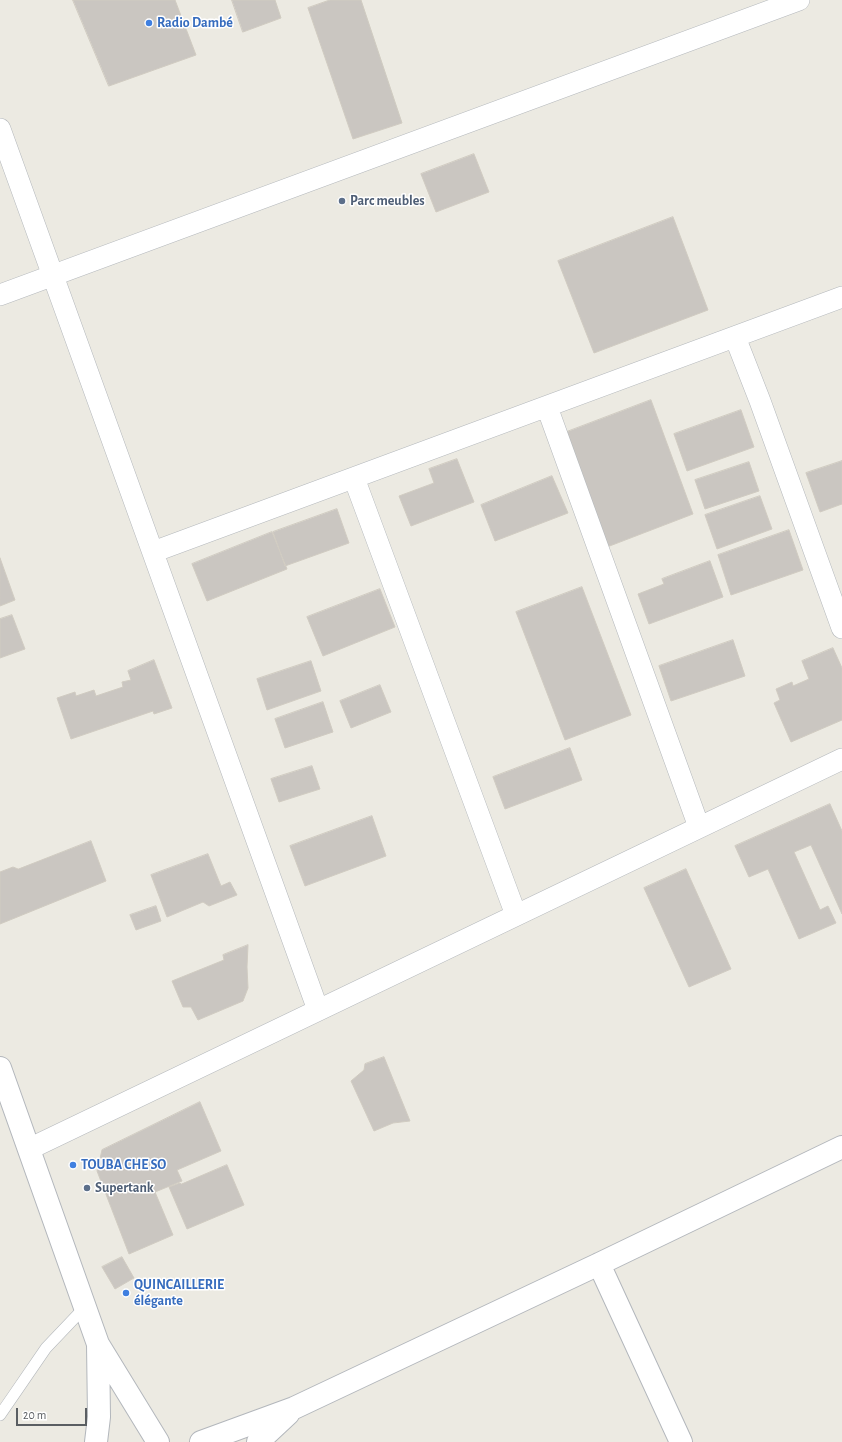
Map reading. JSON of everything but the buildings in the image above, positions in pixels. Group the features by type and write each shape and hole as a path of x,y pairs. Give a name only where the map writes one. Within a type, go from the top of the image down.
{"main road":[{"path":"0,1068 98,1344 158,1442"},
{"path":"201,1442 294,1408 599,1264 842,1146"},
{"path":"599,1264 682,1442"},
{"path":"96,1442 99,1417 98,1344"},
{"path":"258,1442 294,1408"},
{"path":"137,1442 150,1442"}],"street":[{"path":"0,295 799,0"},
{"path":"0,129 4,155 53,276 318,1010"},
{"path":"153,552 842,298"},
{"path":"735,337 760,401 842,628"},
{"path":"547,407 699,827"},
{"path":"354,478 516,915"},
{"path":"29,1149 842,759"}],"lane":[{"path":"0,1415 46,1348 85,1307"}],"place":[{"name":"Radio Dambé","path":"149,23"},
{"name":"Parc meubles","path":"342,201"},
{"name":"TOUBA CHE SO","path":"73,1165"},
{"name":"Supertank","path":"87,1188"},
{"name":"QUINCAILLERIE élégante","path":"126,1293"}]}
